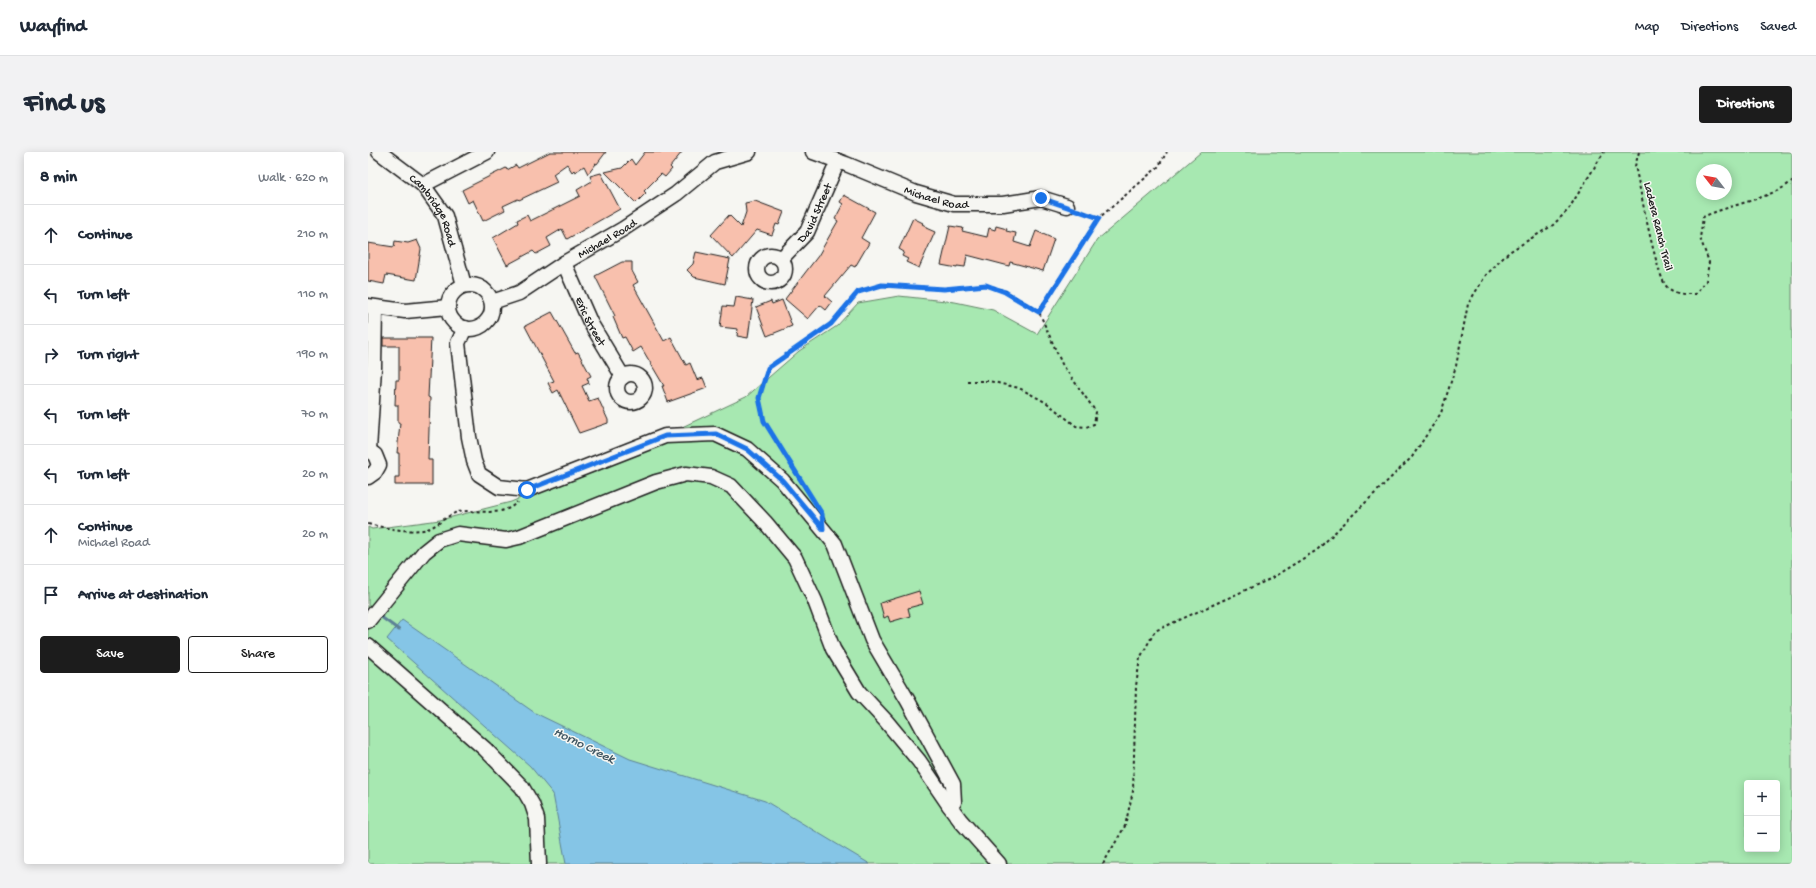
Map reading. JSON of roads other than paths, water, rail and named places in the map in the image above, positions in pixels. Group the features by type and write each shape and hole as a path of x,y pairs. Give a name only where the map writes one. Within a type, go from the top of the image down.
{"street":[{"name":"Cambridge Road","path":"379,152 423,185 445,216 464,285"},
{"path":"423,185 487,152"},
{"name":"Michael Road","path":"492,302 519,293 564,263 623,229 676,194 717,157 749,152"},
{"name":"Michael Road","path":"813,152 916,193 954,204 1003,204 1041,198 1067,206"},
{"name":"David Street","path":"781,259 807,232 838,161"},
{"name":"Eric Street","path":"564,263 590,322 623,377"},
{"path":"464,285 478,286 485,290 492,302 490,317 479,327 465,328 452,320 448,306 452,293 464,285"},
{"path":"368,477 375,472 379,466 377,458 369,450 374,368 372,307 405,311 448,306"},
{"path":"465,328 458,343 469,437 474,461 479,474 499,487 527,490 665,436 716,434 747,449 782,480 835,544 872,640 908,701 953,784 954,802 949,805"},
{"path":"369,620 424,552 440,540 458,534 506,540 519,537 656,482 686,474 711,477 731,486 765,522 795,558 815,601 833,649 856,686 919,761 960,820 999,864"},
{"path":"368,646 495,758 522,787 532,804 537,819 539,864"}],"water":[{"path":"402,620 535,713 630,759 765,801 870,864 566,864 553,794 530,766 387,639"}],"waterway":[{"name":"Horno Creek","path":"377,614 399,630"}]}
